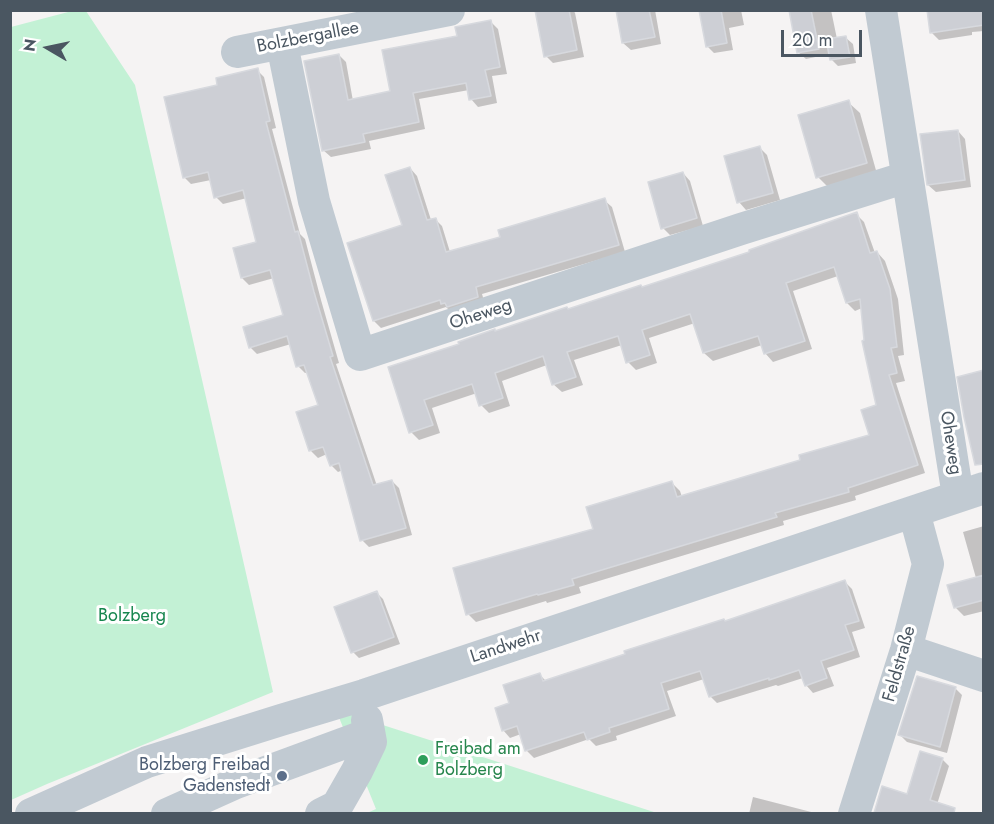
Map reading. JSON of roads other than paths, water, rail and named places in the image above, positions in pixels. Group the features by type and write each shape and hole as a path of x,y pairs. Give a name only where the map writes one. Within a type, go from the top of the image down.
{"street":[{"name":"Bolzbergallee","path":"237,52 449,10"},
{"name":"Oheweg","path":"881,10 907,177 971,492"},
{"name":"Oheweg","path":"282,44 314,201 360,355 741,229 907,177"},
{"name":"Landwehr","path":"31,813 147,762 364,695 971,492"},
{"name":"Feldstraße","path":"854,813 906,650 928,564 914,512"},
{"path":"906,650 984,676"},
{"path":"321,813 338,807 371,742 364,695"},
{"path":"167,813 236,783 369,734"}],"place":[{"name":"Freibad am Bolzberg","path":"423,760"},
{"name":"Bolzberg Freibad Gadenstedt","path":"282,776"}],"park label":[{"name":"Bolzberg","path":"132,617"}]}
